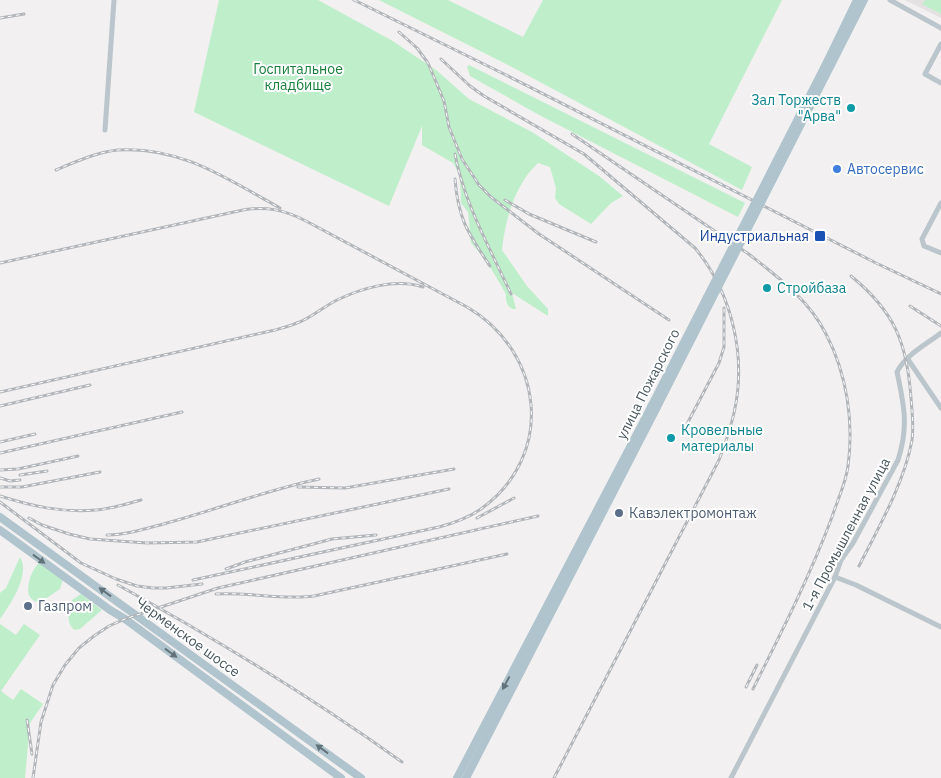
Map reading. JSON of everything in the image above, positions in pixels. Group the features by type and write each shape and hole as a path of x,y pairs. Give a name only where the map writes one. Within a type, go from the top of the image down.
{"main road":[{"name":"улица Пожарского","path":"829,64 857,0"},
{"name":"улица Пожарского","path":"466,778 829,64 864,0"},
{"name":"улица Пожарского","path":"457,778 654,408"},
{"name":"Черменское шоссе","path":"0,517 361,778"},
{"name":"Черменское шоссе","path":"0,530 125,619 341,778"}],"street":[{"path":"105,130 114,0"},
{"path":"890,0 941,28"},
{"path":"941,44 925,74 941,83"},
{"path":"941,202 922,239 924,246 941,252"},
{"path":"941,332 907,358 941,408"},
{"name":"1-я Промышленная улица","path":"731,778 835,577 841,560 853,543 898,460 903,446 905,415 898,372 907,358"},
{"path":"835,577 856,585 941,627"}],"shaded area":[{"path":"905,0 941,0 941,18"}],"green space":[{"name":"Госпитальное кладбище","path":"219,0 318,0 391,40 436,70 469,99 532,132 599,176 623,196 611,203 591,224 559,204 555,198 556,188 550,167 538,163 523,181 512,203 502,250 527,286 548,309 548,316 512,293 516,309 511,308 508,304 506,294 486,260 471,243 468,212 461,203 460,175 453,163 422,145 422,126 389,206 194,112"},
{"path":"379,0 448,0 523,37 543,0 782,0 709,144 752,167 742,190 510,66"},
{"path":"925,0 941,0 941,14 922,4"},
{"path":"469,65 745,203 738,217 541,116 470,76 467,67"},
{"path":"20,557 23,564 21,580 14,598 0,619 0,593 6,588"},
{"path":"39,563 63,579 60,589 39,603 31,598 28,587 34,569"},
{"path":"81,594 102,610 80,629 75,630 70,624 69,612 72,600"},
{"path":"0,624 16,635 24,624 40,635 1,691 13,700 21,689 43,704 30,723 25,778 0,778"}],"railway":[{"path":"354,0 941,294"},
{"path":"0,18 24,14"},
{"path":"399,32 417,48 428,63 444,101 449,127 462,159 479,185 491,197 539,234 669,320"},
{"path":"441,59 470,86 484,96 584,154 695,248 719,285 727,305 737,348 738,391 731,425 719,460 554,778"},
{"path":"572,134 750,255 782,281 802,300 819,322 839,365 847,398 850,432 850,449 845,479 814,561 753,689"},
{"path":"56,170 110,151 141,150 162,153 203,167 280,208"},
{"path":"455,154 471,208 511,294"},
{"path":"455,179 456,193 465,225 490,266"},
{"path":"505,200 529,214 596,242"},
{"path":"0,263 243,210 260,208 275,210 291,214 306,221 467,307 493,326 512,350 525,376 531,405 530,433 521,461 505,487 481,509 461,520 439,527 193,580"},
{"path":"851,276 878,303 896,330 906,361 913,424 912,440 897,488 859,566"},
{"path":"0,392 292,325 337,300 368,288 391,284 413,284 423,287"},
{"path":"910,306 941,326"},
{"path":"687,424 719,363 724,347 724,308"},
{"path":"0,406 90,385"},
{"path":"0,453 182,412"},
{"path":"0,442 35,434"},
{"path":"0,470 18,469 78,456"},
{"path":"298,487 345,488 454,469"},
{"path":"20,475 47,471"},
{"path":"0,487 22,487 100,472"},
{"path":"0,478 10,481 20,480"},
{"path":"107,535 145,529 319,479"},
{"path":"29,518 42,525 90,539 147,543 197,542 449,489"},
{"path":"0,496 35,506 83,511 118,506 141,500"},
{"path":"477,518 514,498"},
{"path":"0,502 81,563 116,579 137,586 153,588 202,584"},
{"path":"33,778 41,722 53,685 65,665 79,648 109,626 218,588 538,516"},
{"path":"226,569 245,562 332,539 376,535"},
{"path":"216,594 289,597 314,596 507,554"},
{"path":"118,585 263,669 402,762"},
{"path":"746,687 757,665"},
{"path":"27,720 32,754"}],"place":[{"name":"Зал Торжеств \"Арва\"","path":"851,108"},
{"name":"Автосервис","path":"837,169"},
{"name":"Индустриальная","path":"820,236"},
{"name":"Стройбаза","path":"767,288"},
{"name":"Кровельные материалы","path":"671,438"},
{"name":"Кавэлектромонтаж","path":"619,513"},
{"name":"Газпром","path":"28,606"}]}
